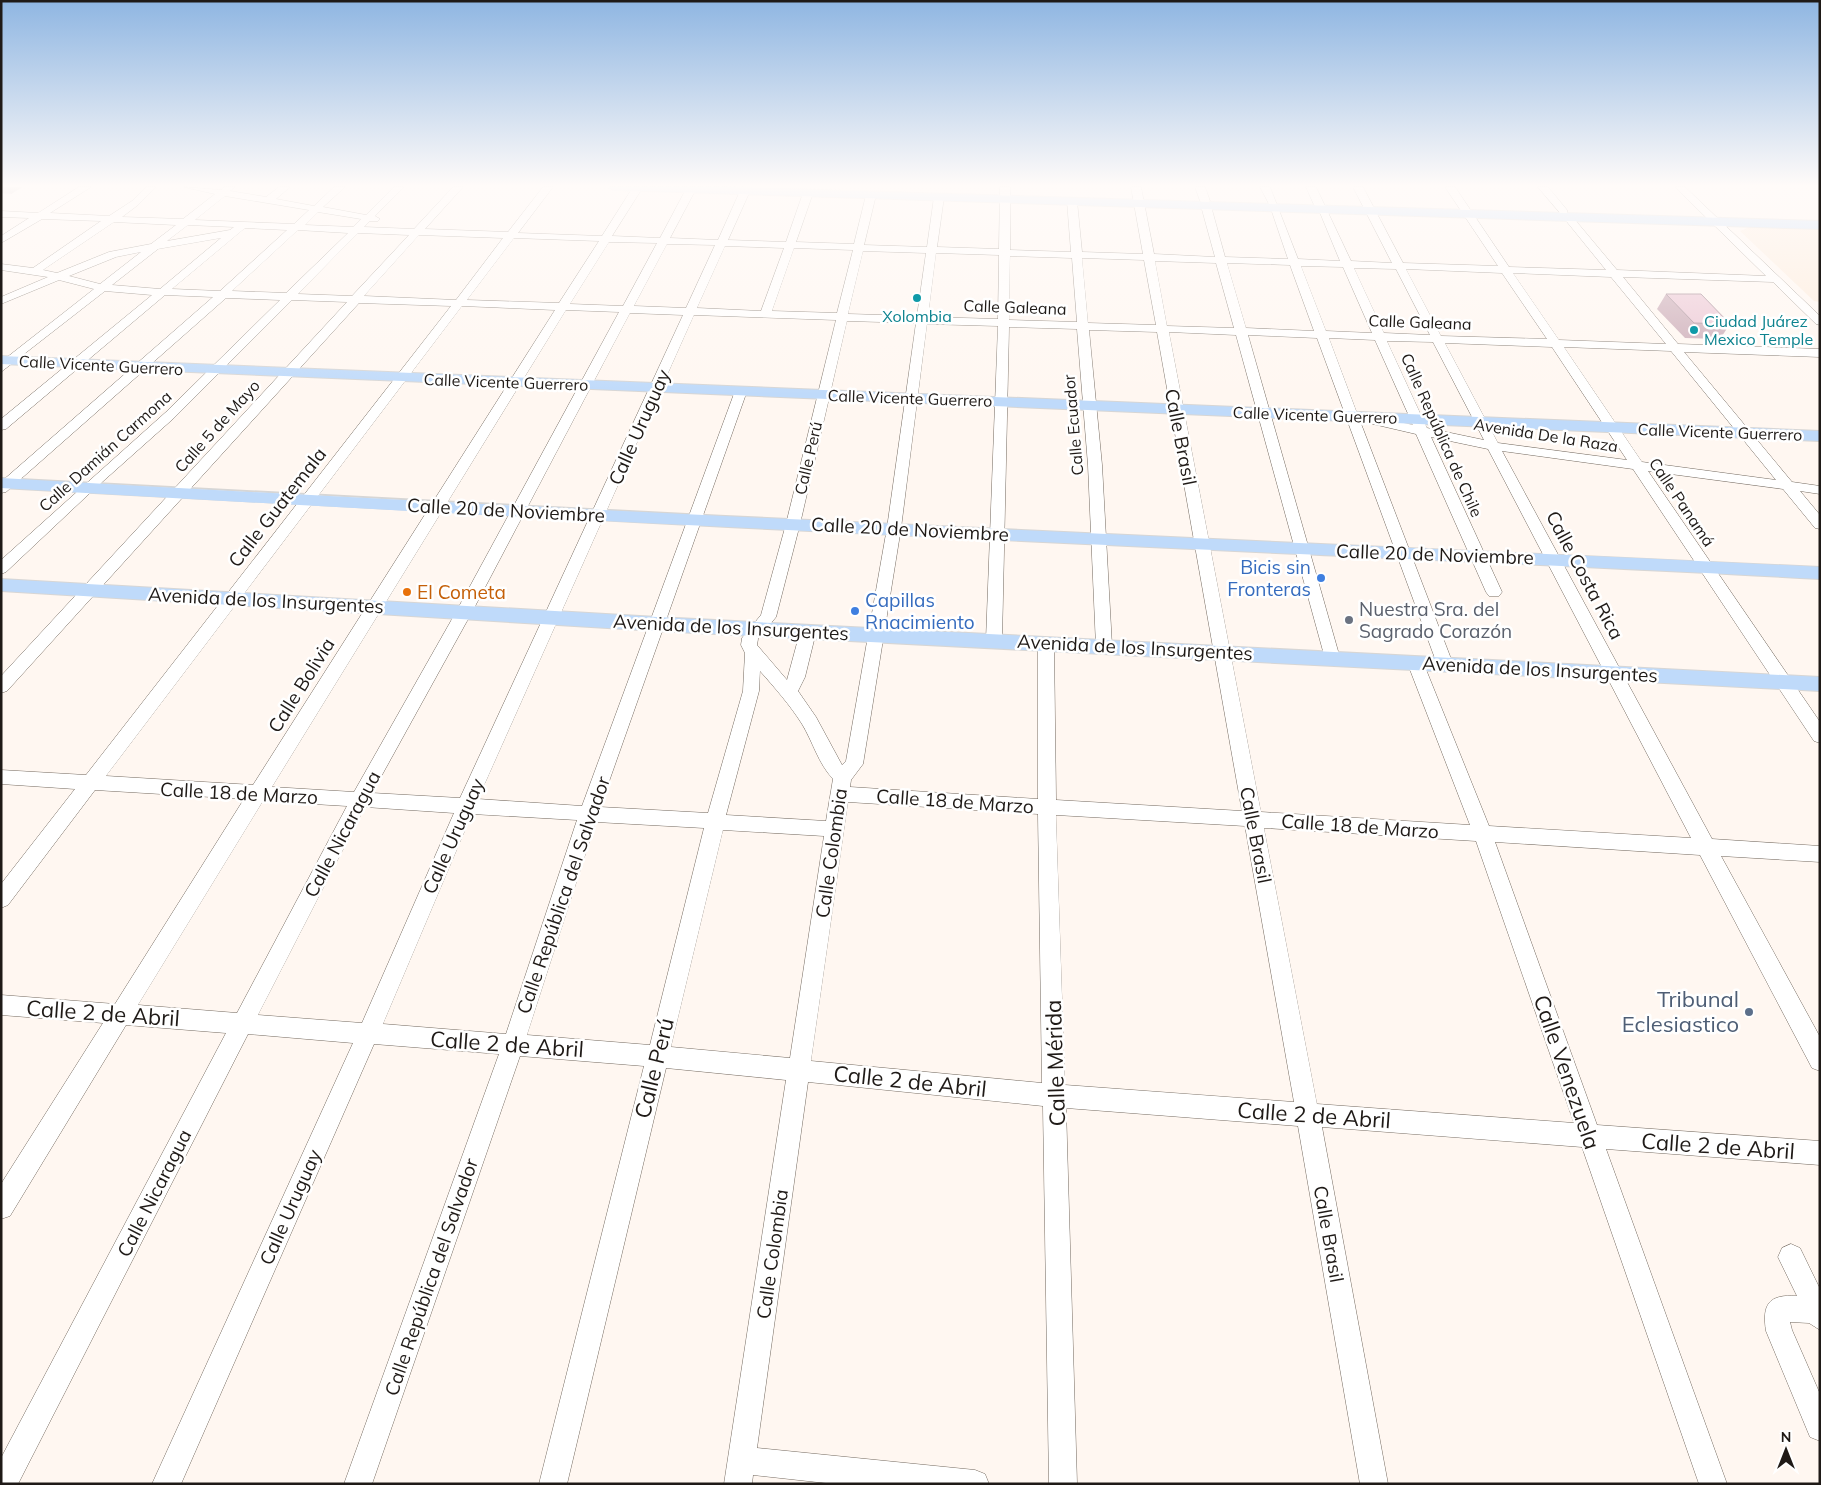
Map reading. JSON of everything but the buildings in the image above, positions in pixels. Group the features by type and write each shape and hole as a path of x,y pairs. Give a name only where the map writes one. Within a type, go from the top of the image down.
{"main road":[{"name":"Calle Vicente Guerrero","path":"4,363 76,364 1355,417 1420,426 1481,421 1820,436"},
{"name":"Calle 20 de Noviembre","path":"3,485 1304,549 1552,558 1820,573"},
{"name":"Avenida de los Insurgentes","path":"1,586 375,606 657,624 1820,684"}],"street":[{"path":"35,271 56,256"},
{"path":"1,301 108,256"},
{"path":"4,363 143,256"},
{"path":"1,426 205,256"},
{"path":"3,485 141,367 266,256"},
{"name":"Calle Damián Carmona","path":"1,569 86,489 143,440 329,256"},
{"name":"Calle 5 de Mayo","path":"1,687 180,494 395,256"},
{"name":"Calle Guatemala","path":"1,899 495,256"},
{"name":"Calle Bolivia","path":"1,1207 594,256"},
{"name":"Calle Nicaragua","path":"4,1484 359,800 464,612 653,256"},
{"name":"Calle Uruguay","path":"166,1484 368,1034 466,806 657,388 715,256"},
{"path":"766,314 785,256"},
{"name":"Calle Perú","path":"553,1484 715,822 750,691 754,653 749,645 750,638 768,617 793,524 857,256"},
{"name":"Calle Colombia","path":"740,1472 841,785 854,764 876,635 894,528 930,256"},
{"path":"994,640 1003,402 1004,256"},
{"name":"Calle Ecuador","path":"1076,256 1099,538 1104,646"},
{"path":"1131,256 1774,278"},
{"path":"1291,256 1320,334 1355,417 1445,664"},
{"name":"Calle República de Chile","path":"1343,256 1494,592"},
{"name":"Calle Costa Rica","path":"1394,256 1612,672 1820,1060"},
{"name":"Calle Panamá","path":"1497,256 1820,736"},
{"path":"1600,256 1820,525"},
{"path":"1752,256 1820,322"},
{"name":"Calle Brasil","path":"1148,257 1223,652 1374,1484"},
{"path":"1220,259 1304,549 1332,658"},
{"name":"Calle Galeana","path":"1,267 35,271 102,288 162,292 1820,353"},
{"name":"Calle República del Salvador","path":"358,1484 513,1044 589,813 741,392"},
{"name":"Avenida De la Raza","path":"1420,426 1494,446 1820,490"},
{"path":"790,692 798,677 808,632"},
{"name":"Calle Mérida","path":"1046,643 1047,808 1056,1096 1063,1484"},
{"path":"754,653 790,692 810,722 841,785"},
{"name":"Calle Venezuela","path":"1415,662 1483,834 1713,1484"},
{"name":"Calle 18 de Marzo","path":"1,777 836,829"},
{"name":"Calle 18 de Marzo","path":"841,785 1047,808 1820,854"},
{"name":"Calle 2 de Abril","path":"1,1005 657,1056 1056,1096 1820,1153"},
{"path":"1791,1257 1818,1314"},
{"path":"1818,1314 1784,1308 1776,1313 1779,1331 1820,1427"},
{"path":"740,1472 975,1484"}],"shaded area":[{"path":"1767,256 1820,256 1820,302 1814,301"}],"place":[{"name":"Xolombia","path":"917,298"},
{"name":"Ciudad Juárez Mexico Temple","path":"1694,330"},
{"name":"Bicis sin Fronteras","path":"1321,578"},
{"name":"El Cometa","path":"407,592"},
{"name":"Capillas Rnacimiento","path":"855,611"},
{"name":"Nuestra Sra. del Sagrado Corazón","path":"1349,620"},
{"name":"Tribunal Eclesiastico","path":"1749,1012"}]}
